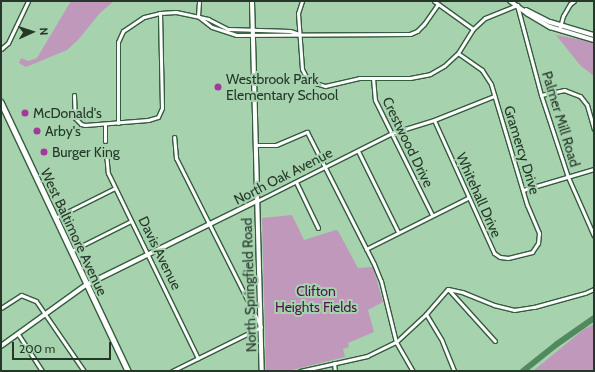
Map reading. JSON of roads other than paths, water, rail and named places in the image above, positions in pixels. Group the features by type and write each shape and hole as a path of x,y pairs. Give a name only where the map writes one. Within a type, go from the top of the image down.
{"main road":[{"name":"North Springfield Road","path":"252,1 254,30 262,371"},
{"path":"510,1 538,21 594,40"},
{"path":"560,28 594,35"},
{"name":"West Baltimore Avenue","path":"1,102 86,285 128,371"},
{"name":"North Oak Avenue","path":"1,346 86,285 257,201"}],"street":[{"path":"1,49 8,43 28,1"},
{"path":"198,1 198,16"},
{"path":"302,1 298,12 302,68 306,77 320,86 329,86 359,78 410,78 430,74 444,66 458,53 473,29 489,15 517,5"},
{"path":"434,1 473,29"},
{"path":"560,28 563,16 570,4 574,1"},
{"path":"198,16 223,32 236,35 410,34 417,31 424,24 438,4"},
{"name":"Palmer Mill Road","path":"517,5 542,95 568,177 594,236"},
{"path":"118,123 117,46 119,37 131,24 144,17 160,13 176,12 208,19 228,29 290,31 299,34"},
{"path":"74,95 75,114 78,121 85,125 105,125 148,120 158,117 162,108 160,13"},
{"name":"Gramercy Drive","path":"458,53 482,70 491,84 523,190 540,236 534,249 529,254 520,256"},
{"name":"Crestwood Drive","path":"373,78 375,100 432,215"},
{"path":"542,95 564,90 580,96 587,105 594,129"},
{"name":"North Oak Avenue","path":"257,201 392,133 434,120 494,96"},
{"name":"Whitehall Drive","path":"434,120 494,253 504,258 520,256"},
{"path":"105,125 105,141"},
{"path":"257,145 276,145 307,132 326,167 381,281 396,342 413,371"},
{"path":"172,371 261,327 176,158 174,137"},
{"path":"358,151 398,232"},
{"name":"Davis Avenue","path":"106,152 108,173 198,358"},
{"path":"523,190 594,170"},
{"path":"296,182 318,228"},
{"path":"55,218 115,188"},
{"path":"366,249 468,198"},
{"path":"71,251 131,221"},
{"path":"448,289 457,290 494,305 514,310 578,295 594,289"},
{"path":"300,371 377,352 396,342 426,314 448,289"},
{"path":"448,289 495,341"},
{"path":"1,308 21,295 36,301 47,314 84,371"},
{"path":"426,314 442,342 454,371"},
{"path":"18,334 42,371"},
{"path":"334,363 335,371"}],"waterway":[{"path":"523,371 557,344 594,318"}],"place":[{"name":"Westbrook Park Elementary School","path":"218,87"},
{"name":"McDonald's","path":"25,113"},
{"name":"Arby's","path":"37,131"},
{"name":"Burger King","path":"44,152"}],"park label":[{"name":"Clifton Heights Fields","path":"316,300"}]}
